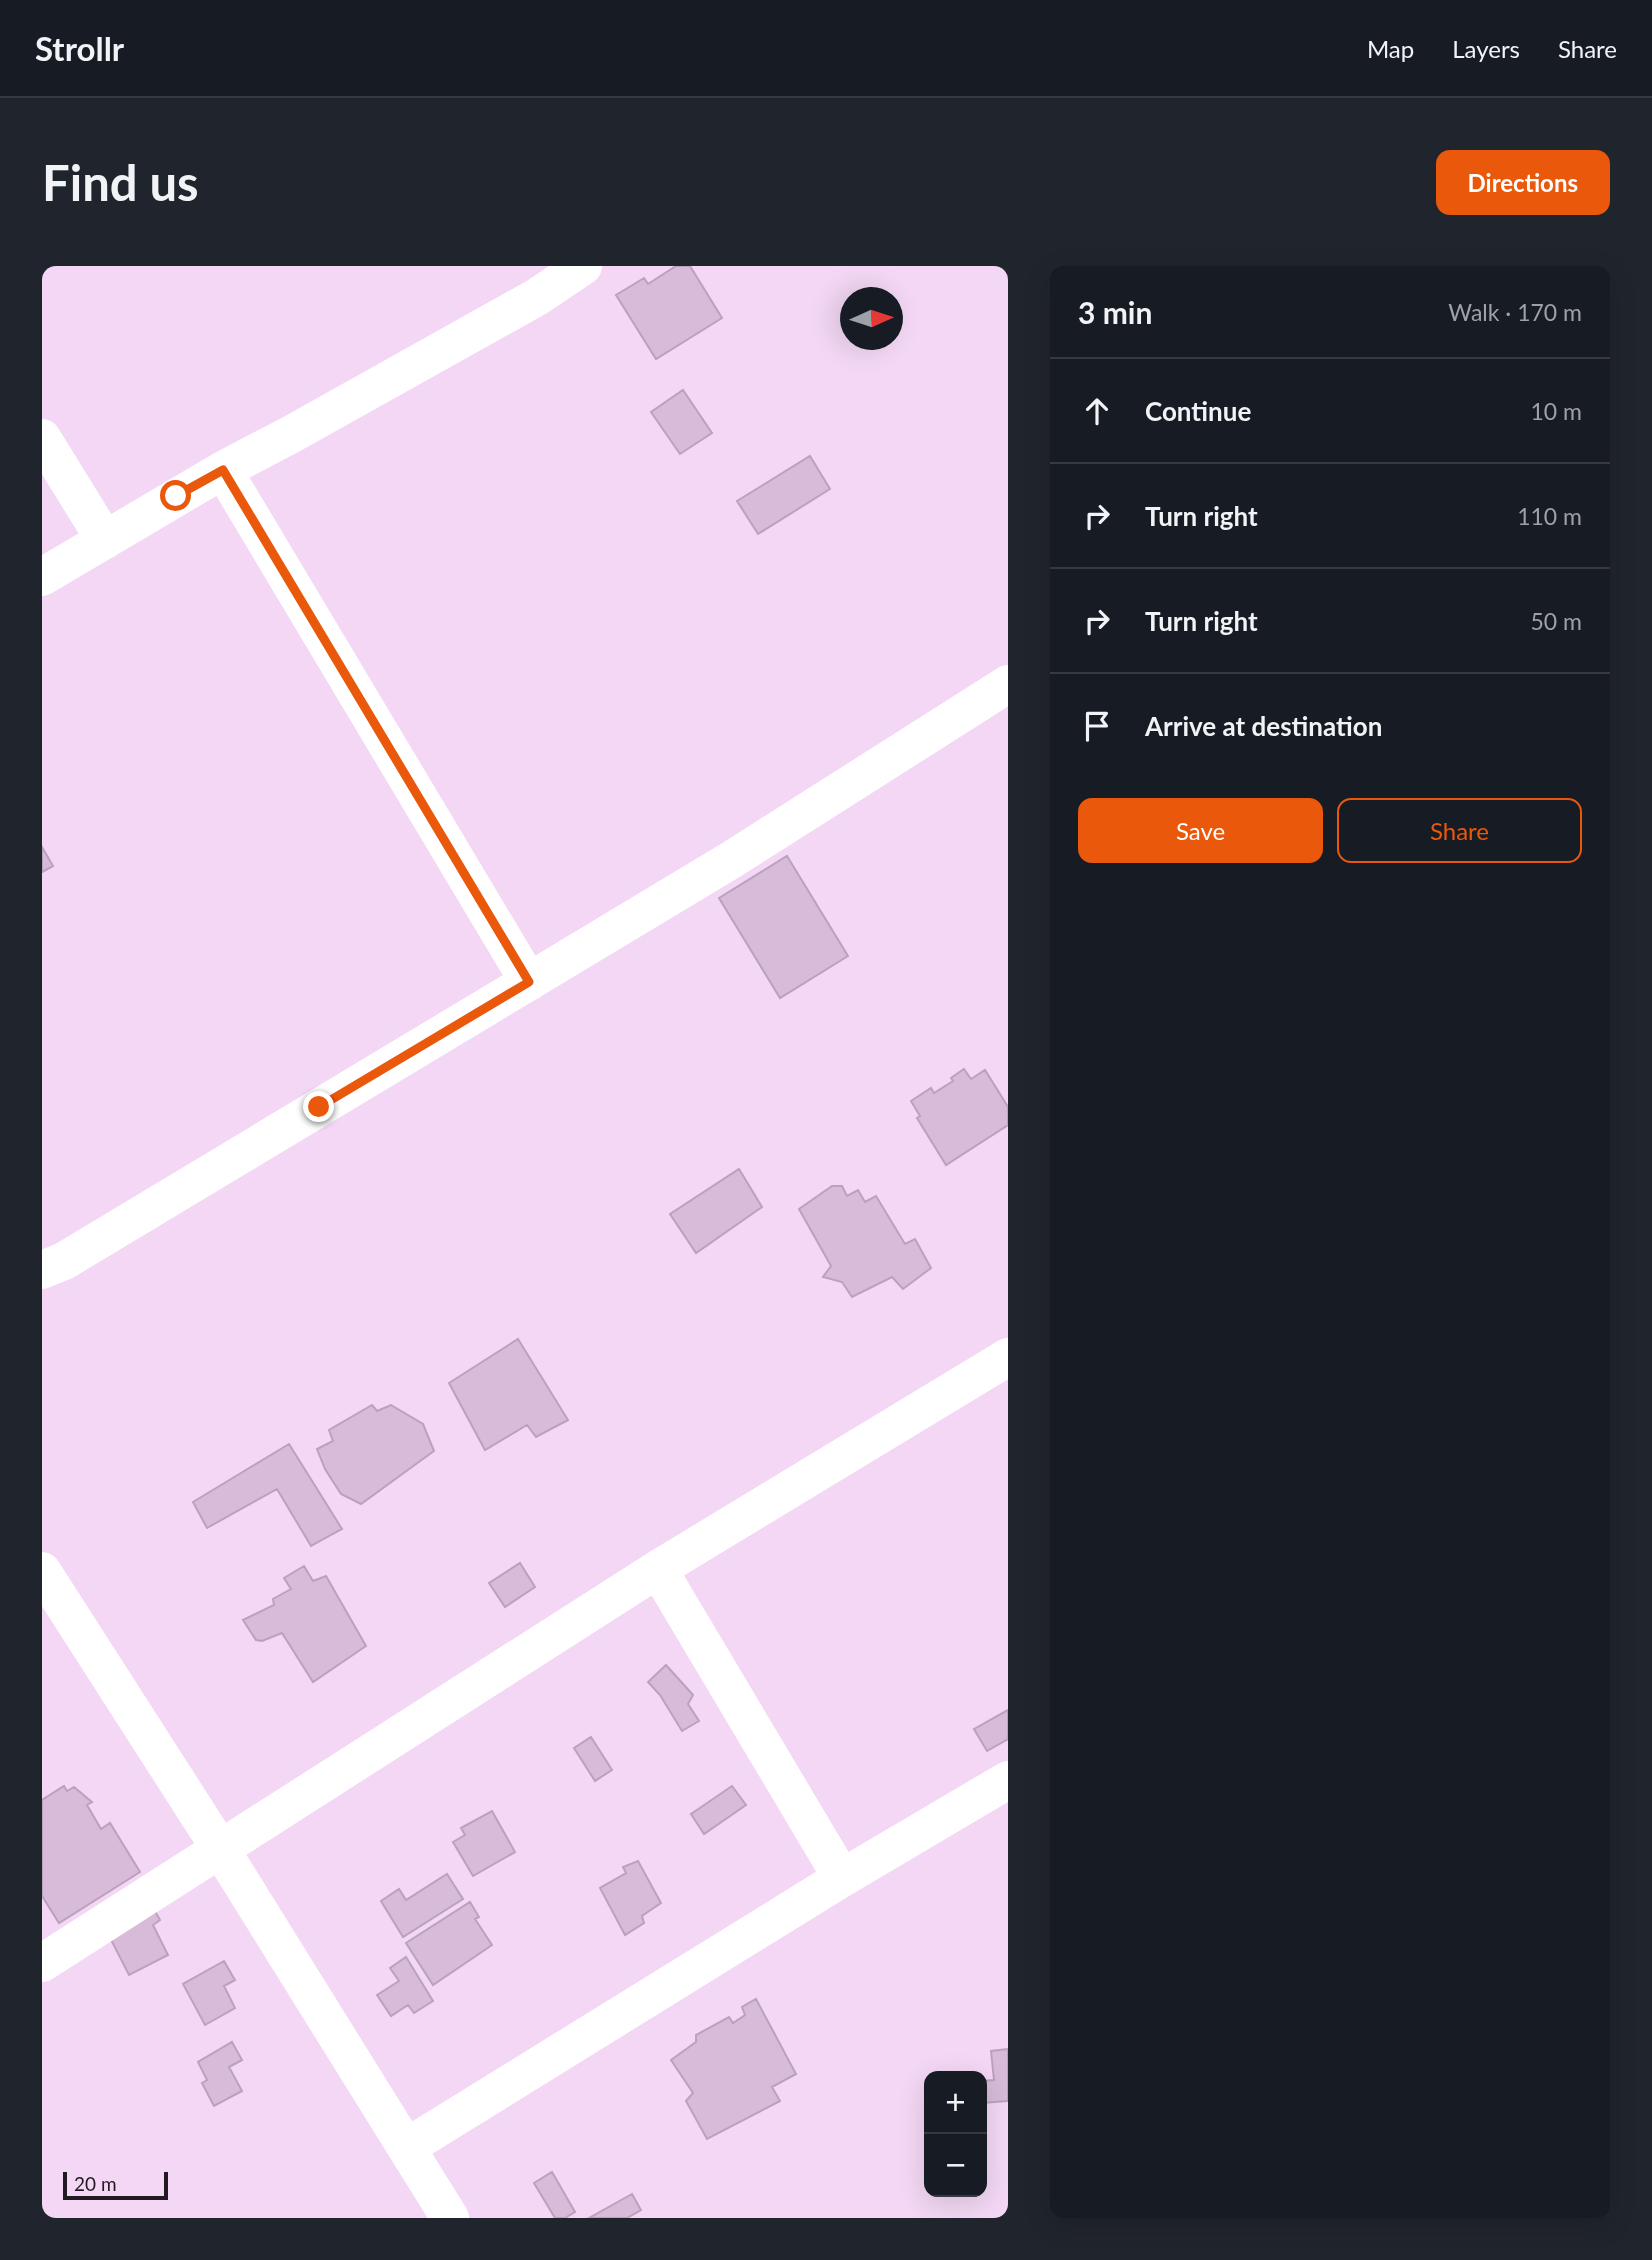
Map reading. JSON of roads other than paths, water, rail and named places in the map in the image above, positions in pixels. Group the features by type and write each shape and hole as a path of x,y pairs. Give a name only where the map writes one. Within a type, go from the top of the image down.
{"street":[{"path":"42,578 223,470 525,304 583,266"},
{"path":"42,438 104,540"},
{"path":"223,470 529,982"},
{"path":"42,1270 64,1261 731,860 1008,684"},
{"path":"42,1963 658,1569 1008,1357"},
{"path":"658,1569 842,1878"},
{"path":"42,1571 221,1850 450,2218"},
{"path":"407,2147 842,1878 1008,1780"}]}
